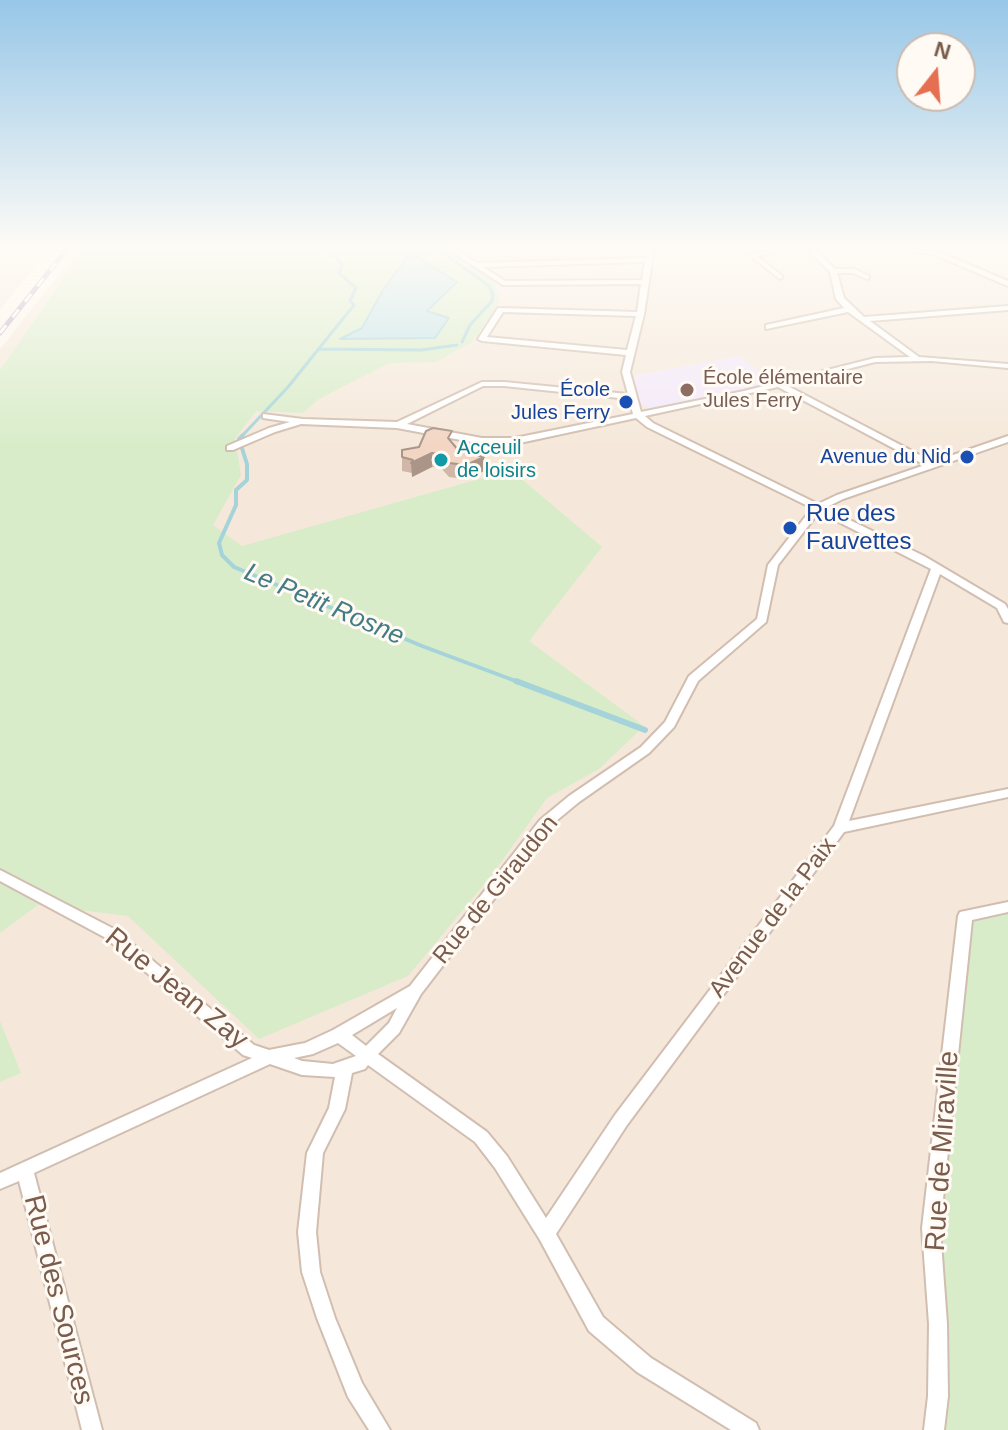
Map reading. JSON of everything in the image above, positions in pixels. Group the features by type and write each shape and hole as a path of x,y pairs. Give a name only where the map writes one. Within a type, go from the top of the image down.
{"street":[{"path":"497,316 482,339 630,353"},
{"path":"640,316 626,372 638,415 650,425 897,545 1006,606 1008,620"},
{"path":"769,327 819,316"},
{"path":"857,316 916,358"},
{"path":"861,319 905,316"},
{"path":"266,416 303,422 397,425 482,441 504,442 778,384 860,363 916,358 1008,366"},
{"path":"397,425 482,384 632,397"},
{"path":"778,384 932,465"},
{"path":"230,448 272,430 303,422"},
{"path":"817,508 1008,439"},
{"path":"459,456 497,447 504,442"},
{"name":"Rue de Giraudon","path":"369,1056 394,1028 416,990 545,823 574,799 636,758 670,724 693,679 762,620 773,565 817,508"},
{"name":"Avenue de la Paix","path":"546,1234 621,1120 840,828 937,568"},
{"path":"840,828 1008,793"},
{"name":"Rue Jean Zay","path":"0,875 111,934 249,1050 269,1057"},
{"name":"Rue de Miraville","path":"934,1430 938,1396 938,1324 931,1228 965,916 1008,907"},
{"name":"Rue de Giraudon","path":"0,1181 269,1057 307,1049 339,1035 416,990"},
{"path":"339,1035 481,1137 501,1162 546,1234 596,1324 644,1365 749,1430"},
{"path":"307,1049 309,1059 317,1070"},
{"path":"269,1057 317,1070 344,1070 369,1056"},
{"path":"344,1070 337,1109 315,1153 307,1232 311,1272 326,1318 355,1390 380,1430"},
{"name":"Rue des Sources","path":"25,1170 92,1430"}],"shaded area":[{"path":"26,316 1008,316 1008,1430 0,1430 0,349"},
{"name":"École élémentaire Jules Ferry","path":"739,356 775,383 651,410 632,397 635,375"}],"green space":[{"path":"38,316 490,316 472,342 436,362 389,363 319,399 303,413 256,411 235,439 241,475 213,525 242,546 511,470 602,547 529,641 644,726 599,769 547,798 491,876 408,976 259,1039 128,916 38,905 0,933 0,370"},
{"path":"1008,907 1008,1430 934,1430 936,1276 965,916"},
{"path":"0,1021 21,1073 0,1082"}],"water":[{"path":"369,316 449,318 435,338 340,339 362,328"}],"building":[{"path":"433,428 452,431 448,438 459,451 484,457 466,465 449,463 440,454 432,453 411,463 413,460 402,457 402,450 419,447 426,431"}],"waterway":[{"name":"Le Petit Rosne","path":"241,437 288,387 345,316"},
{"path":"462,342 478,316"},
{"path":"319,349 421,350 457,345"},
{"name":"Le Petit Rosne","path":"241,437 247,480 236,490 236,505 219,543 222,555 234,567 422,646 521,683"},
{"name":"Le Petit Rosne","path":"516,681 645,730"}],"railway":[{"path":"0,333 14,316"}],"place":[{"name":"École élémentaire Jules Ferry","path":"687,390"},
{"name":"École Jules Ferry","path":"626,402"},
{"name":"Avenue du Nid","path":"967,457"},
{"name":"Acceuil de loisirs","path":"441,460"},
{"name":"Rue des Fauvettes","path":"790,528"}]}
